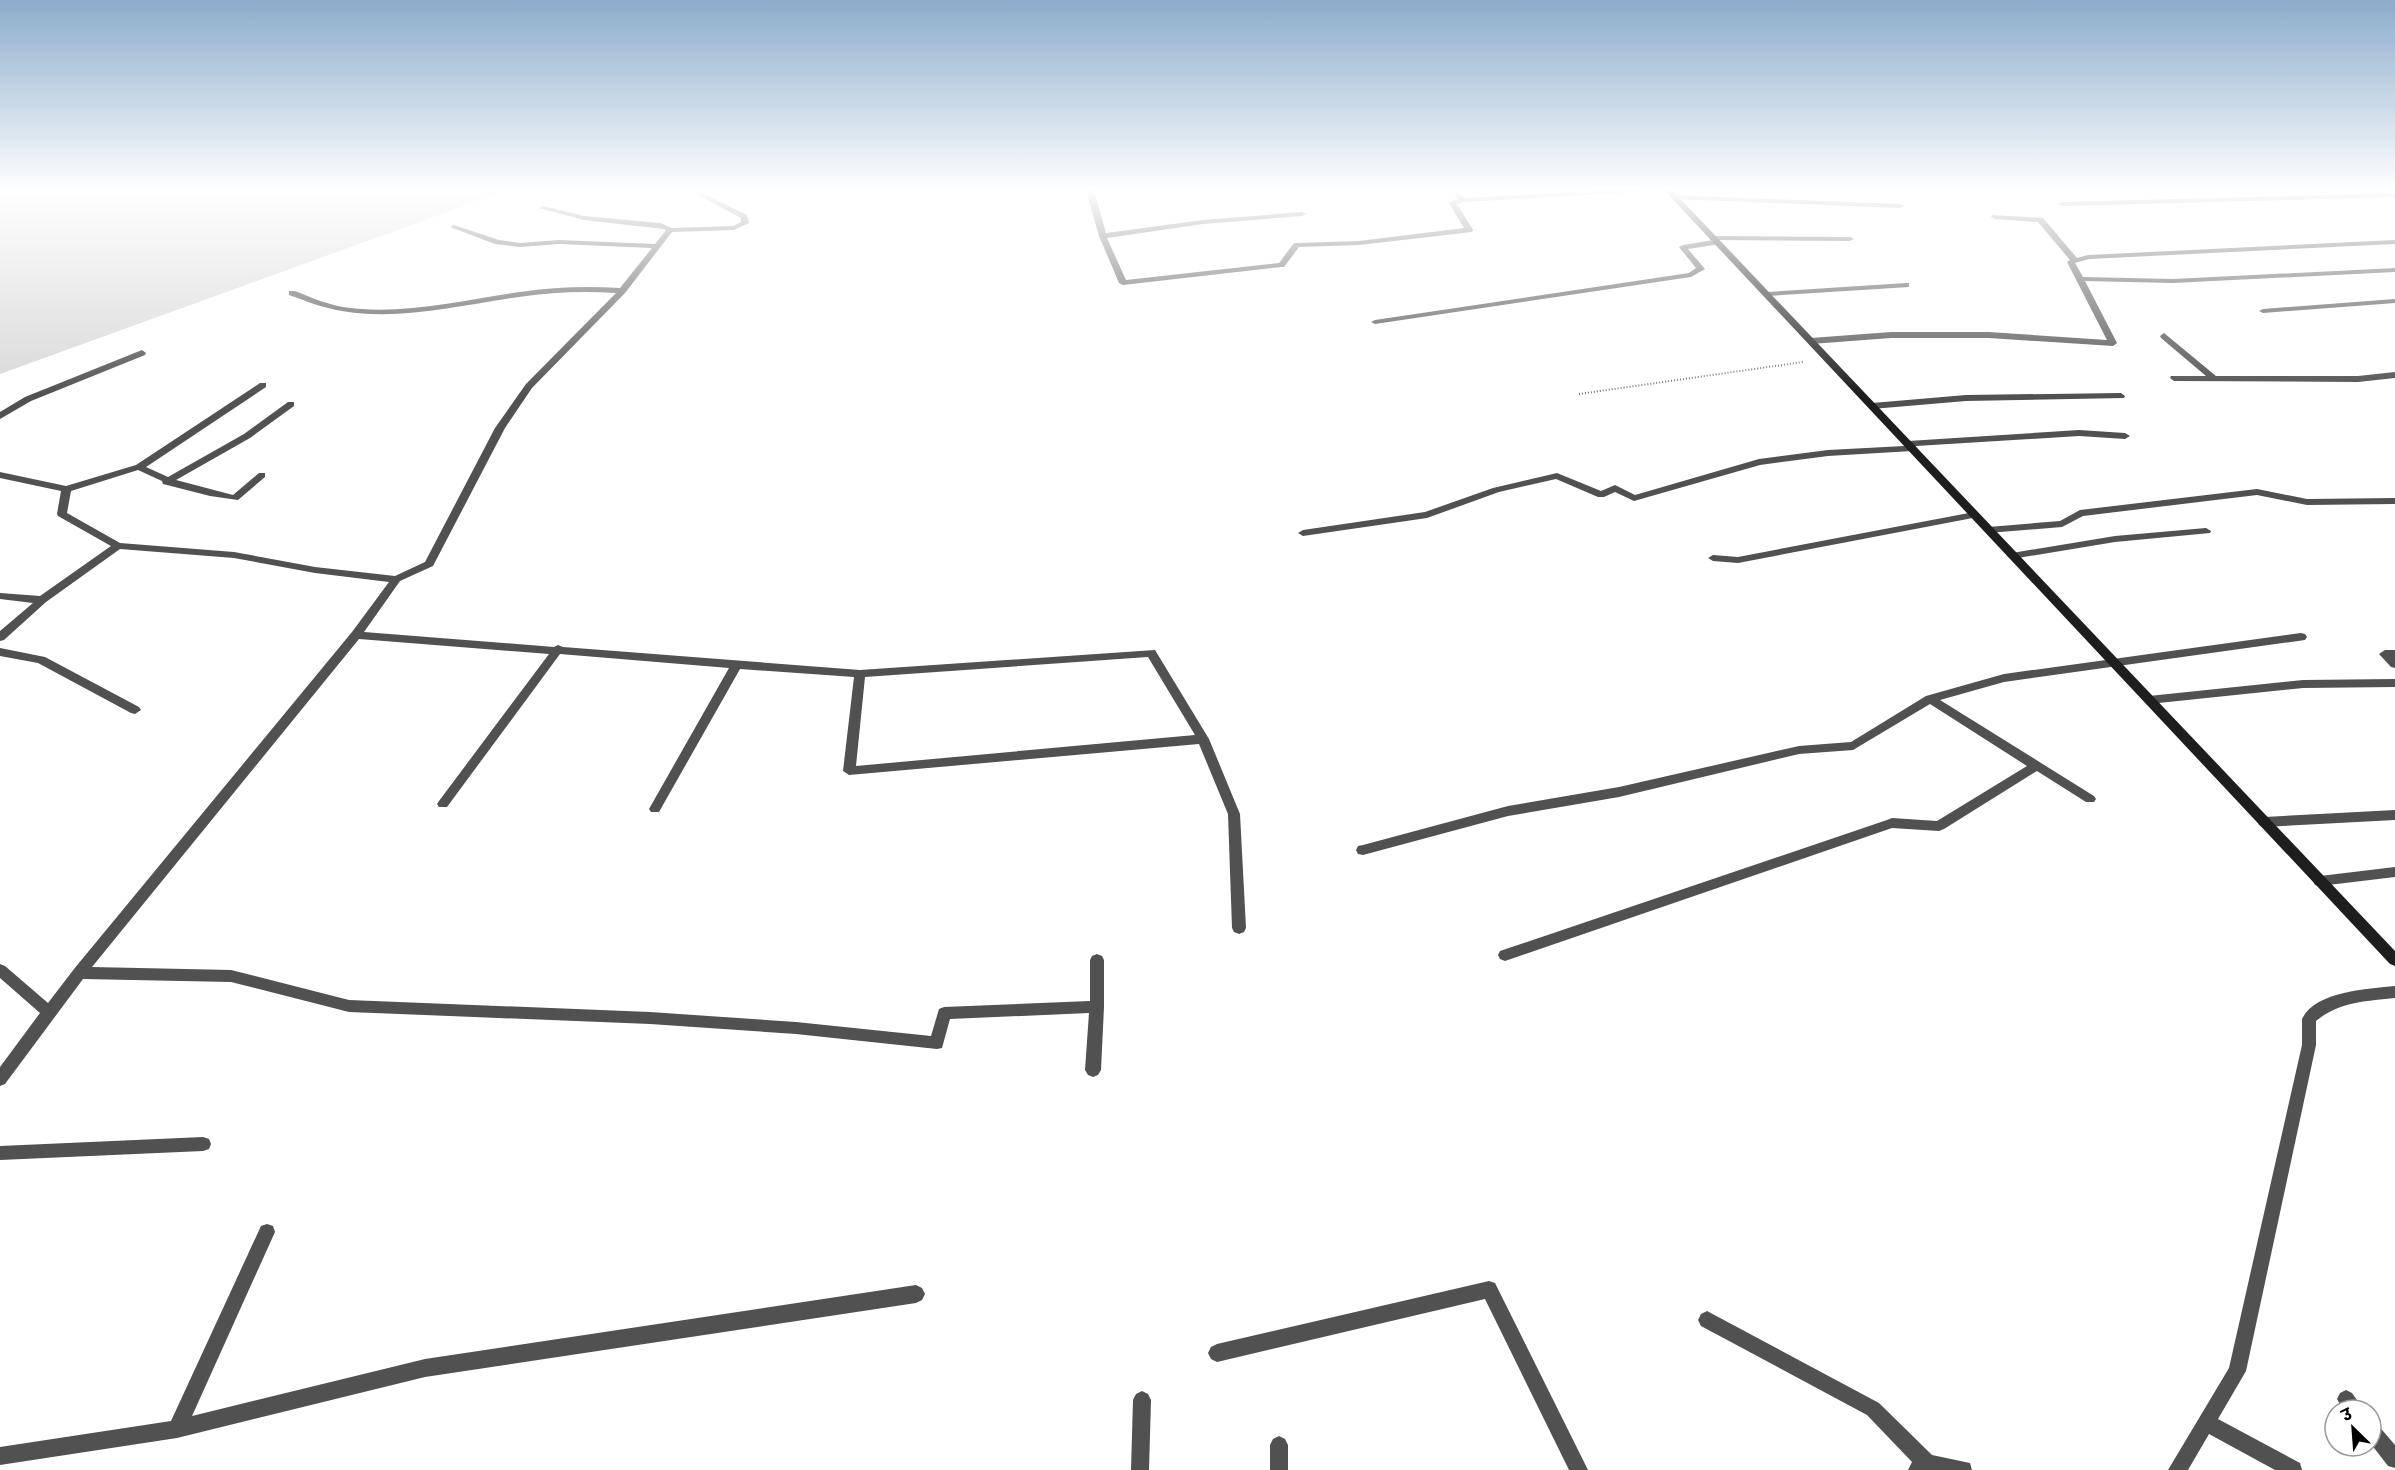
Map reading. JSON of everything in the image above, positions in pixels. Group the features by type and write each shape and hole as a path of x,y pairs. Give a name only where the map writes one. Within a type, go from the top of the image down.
{"main road":[{"path":"1733,259 2395,960"}],"street":[{"path":"0,1078 79,973 356,635 396,579 429,564 500,428 529,386 622,291 646,259"},
{"path":"1113,259 1123,283 1281,265 1286,259"},
{"path":"1375,322 1691,275 1701,269 1692,259"},
{"path":"1811,341 1891,334 1989,335 2113,343 2071,262 2083,259"},
{"path":"2079,279 2173,281 2395,270"},
{"path":"1767,294 1906,285"},
{"path":"292,293 321,305 371,312 436,307 568,288 622,291"},
{"path":"2263,311 2395,301"},
{"path":"2164,336 2215,379"},
{"path":"0,416 28,399 142,353"},
{"path":"2174,378 2358,379 2395,375"},
{"path":"0,475 66,489 139,467 263,385"},
{"path":"1872,406 1966,398 2121,396"},
{"path":"166,482 247,436 291,404"},
{"path":"1303,533 1427,515 1496,490 1557,476 1601,495 1615,488 1634,498 1759,462 1828,453 2079,433 2125,436"},
{"path":"139,467 166,482 196,492 235,498 262,476"},
{"path":"66,489 62,514 117,546 234,555 315,570 396,579"},
{"path":"1988,530 2062,524 2080,513 2257,492 2307,502 2395,501"},
{"path":"1713,558 1738,560 1974,515"},
{"path":"2012,555 2115,539 2206,531"},
{"path":"0,637 42,600 117,546"},
{"path":"0,596 42,600"},
{"path":"356,635 860,674 1151,653 1203,739 1234,814 1239,928"},
{"path":"1363,850 1508,811 1619,792 1799,750 1854,746 1930,699 2004,678 2301,637"},
{"path":"443,804 558,649"},
{"path":"0,652 41,660 135,710"},
{"path":"2395,654 2385,654 2395,664"},
{"path":"655,808 736,665"},
{"path":"860,674 849,771 1203,739"},
{"path":"2149,700 2303,684 2395,683"},
{"path":"1930,699 2090,799"},
{"path":"1505,955 1892,823 1939,826 2036,766"},
{"path":"2264,822 2395,815"},
{"path":"2320,881 2395,872"},
{"path":"1093,1070 1097,960"},
{"path":"0,970 49,1012"},
{"path":"79,973 231,976 349,1006 650,1018 796,1028 937,1043 944,1013 1097,1007"},
{"path":"2177,1470 2237,1371 2309,1045 2309,1020 2321,1007 2349,998 2395,992"},
{"path":"0,1154 203,1144"},
{"path":"177,1429 267,1232"},
{"path":"1217,1353 1489,1289 1579,1470"},
{"path":"0,1456 177,1429 425,1368 916,1294"},
{"path":"1707,1320 1873,1409 1922,1467 1963,1470"},
{"path":"1140,1470 1142,1400"},
{"path":"2206,1422 2293,1470"},
{"path":"2383,1444 2395,1459"},
{"path":"1279,1445 1279,1470"},
{"path":"2390,1470 2395,1466"}],"path":[{"path":"1579,394 1827,358"}],"shaded area":[{"path":"0,259 319,259 0,374"}]}
